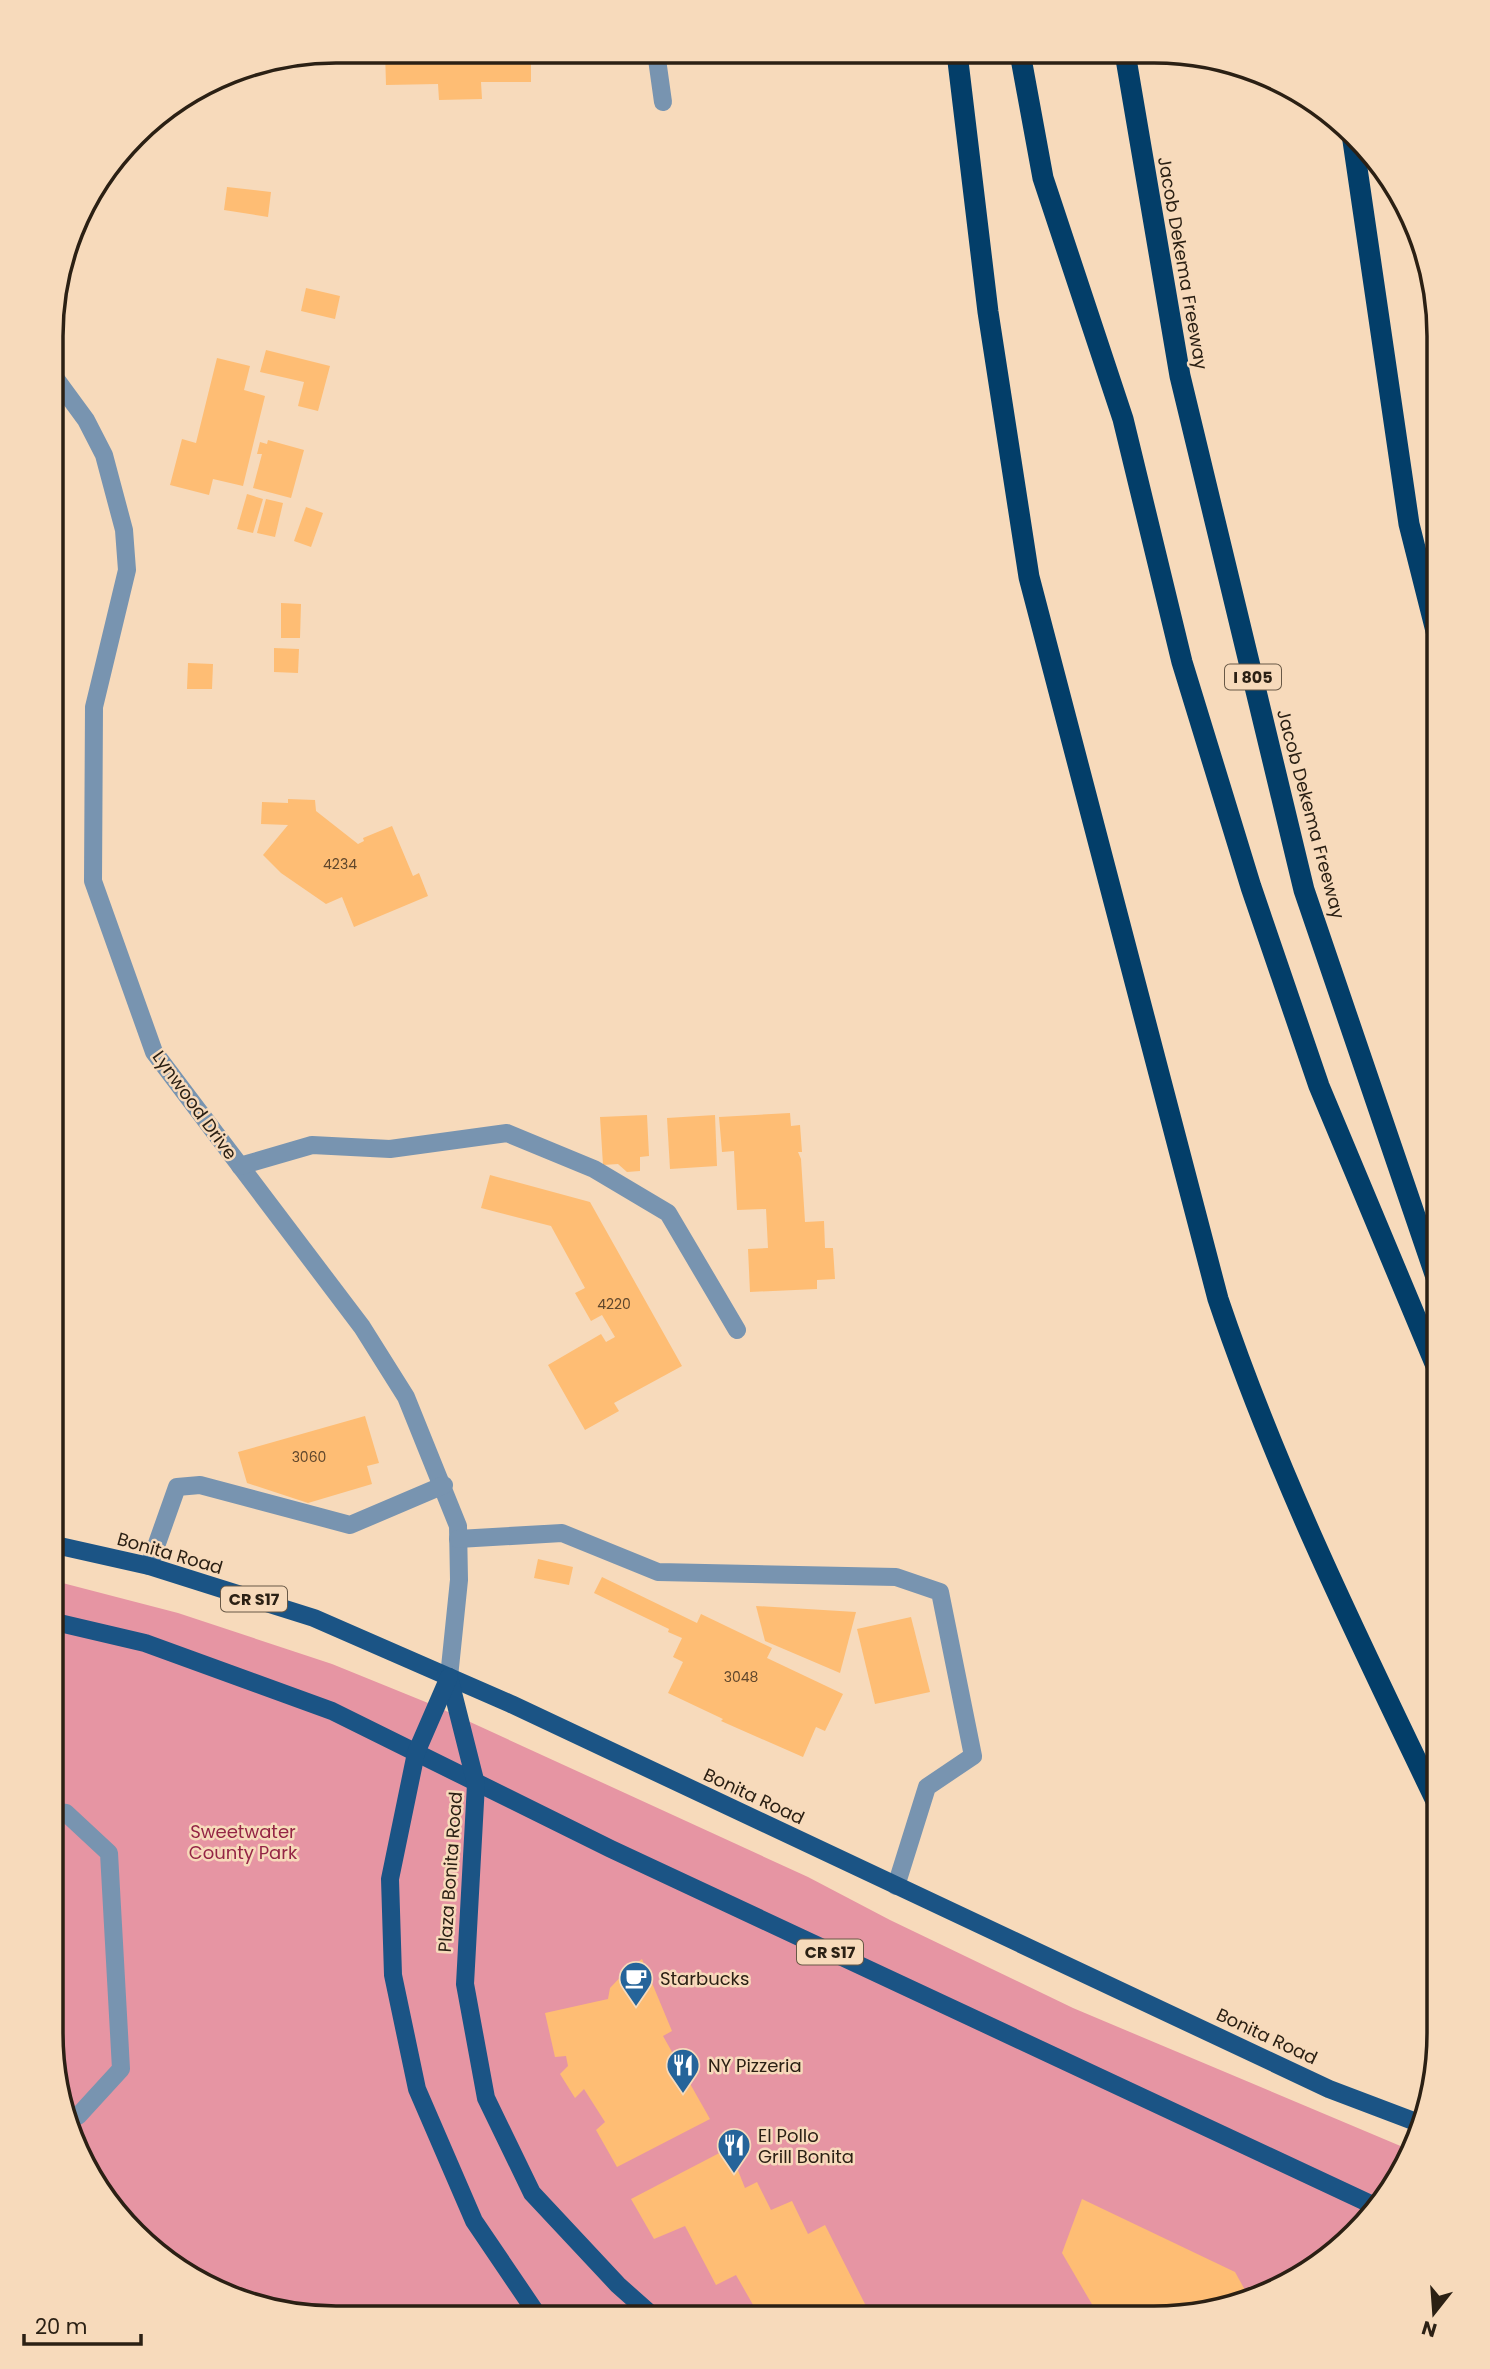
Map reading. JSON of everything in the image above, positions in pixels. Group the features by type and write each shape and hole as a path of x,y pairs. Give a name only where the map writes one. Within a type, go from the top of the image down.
{"highway":[{"path":"958,63 988,312 1029,578 1214,1286 1252,1398 1368,1660 1427,1782"},
{"path":"1022,63 1043,178 1123,419 1182,662 1251,887 1319,1086 1427,1344"},
{"name":"Jacob Dekema Freeway","path":"1127,63 1180,376 1304,890 1427,1251"},
{"path":"1355,151 1409,524 1427,595"},
{"path":"1409,524 1427,570"}],"main road":[{"name":"Bonita Road","path":"63,1547 149,1566 314,1618 449,1677 1329,2089 1413,2121"},
{"name":"CR S17","path":"63,1624 145,1643 332,1711 477,1784 1196,2126 1367,2203"},
{"path":"449,1677 416,1754 390,1879 393,1975 417,2089 474,2221 532,2306"},
{"name":"Plaza Bonita Road","path":"449,1677 477,1784 465,1984 486,2098 532,2193 618,2285 642,2306"}],"street":[{"path":"658,63 663,102"},
{"name":"Lynwood Drive","path":"63,389 86,420 104,455 124,530 127,570 94,707 93,881 154,1052 362,1327 406,1397 444,1485 458,1526 459,1580 449,1677"},
{"path":"240,1166 312,1145 390,1149 507,1133 594,1169 668,1213 737,1330"},
{"path":"149,1566 177,1488 200,1485 350,1525 444,1485"},
{"path":"458,1539 562,1533 659,1572 896,1577 940,1592 973,1756 927,1787 896,1886"},
{"path":"63,1813 109,1853 115,1921 121,2070 75,2116"}],"green space":[{"name":"Sweetwater County Park","path":"63,1583 178,1613 332,1664 433,1705 808,1877 890,1920 1073,2008 1402,2147 1371,2199 1347,2226 1320,2250 1259,2285 1225,2297 1190,2304 336,2306 283,2301 231,2285 170,2250 131,2213 109,2185 91,2154 72,2104 65,2069 63,2033"}],"building":[{"path":"385,63 531,63 531,82 481,82 482,99 439,100 438,84 386,85"},
{"path":"227,187 271,192 268,217 224,210"},
{"path":"306,288 340,296 335,319 301,311"},
{"path":"266,350 330,366 318,411 298,406 304,382 260,372"},
{"path":"217,358 250,366 244,390 265,396 243,486 213,479 209,495 170,485 182,439 196,443"},
{"path":"268,440 304,450 291,498 253,488 262,454 257,454 260,442 267,444"},
{"path":"247,494 263,499 253,533 237,529"},
{"path":"266,499 283,503 275,537 257,533"},
{"path":"306,507 323,513 311,547 294,541"},
{"path":"281,603 301,604 300,638 281,638"},
{"path":"274,648 299,649 298,673 274,672"},
{"path":"188,663 213,664 212,689 187,689"},
{"path":"288,799 315,800 316,811 358,844 364,841 363,838 392,826 413,876 419,873 428,896 354,927 342,897 326,904 281,873 263,855 288,825 261,824 262,802 288,803"},
{"path":"790,1113 791,1126 800,1125 802,1152 798,1152 801,1159 805,1222 824,1221 825,1248 833,1248 835,1279 817,1280 817,1289 750,1292 748,1249 768,1248 766,1209 737,1210 734,1151 722,1152 719,1117"},
{"path":"647,1115 649,1156 640,1157 640,1171 627,1172 618,1164 603,1165 600,1117"},
{"path":"715,1115 717,1166 670,1169 667,1118"},
{"path":"490,1175 590,1202 682,1366 614,1403 619,1411 585,1430 548,1365 601,1334 606,1342 615,1337 602,1315 591,1321 575,1293 585,1288 551,1226 481,1208"},
{"path":"365,1416 379,1463 367,1466 372,1484 308,1503 247,1483 238,1452"},
{"path":"538,1559 573,1567 569,1585 534,1578"},
{"path":"602,1577 697,1623 701,1614 772,1648 767,1658 843,1694 825,1731 816,1727 803,1757 721,1721 723,1719 668,1693 683,1662 673,1657 682,1638 594,1593"},
{"path":"756,1606 856,1612 840,1673 765,1641"},
{"path":"911,1617 930,1692 875,1704 857,1629"},
{"path":"642,1959 672,2031 663,2036 710,2119 617,2167 596,2130 605,2122 584,2089 575,2098 560,2074 568,2066 566,2056 555,2057 545,2013 608,1999 610,1988"},
{"path":"729,2148 745,2188 757,2182 771,2210 792,2201 808,2234 825,2225 866,2306 754,2306 736,2275 716,2285 685,2226 654,2239 631,2199"},
{"path":"1082,2199 1235,2272 1245,2291 1190,2304 1093,2306 1062,2253"}],"place":[{"name":"Starbucks","path":"636,2008"},
{"name":"NY Pizzeria","path":"683,2095"},
{"name":"El Pollo Grill Bonita","path":"734,2175"}]}
